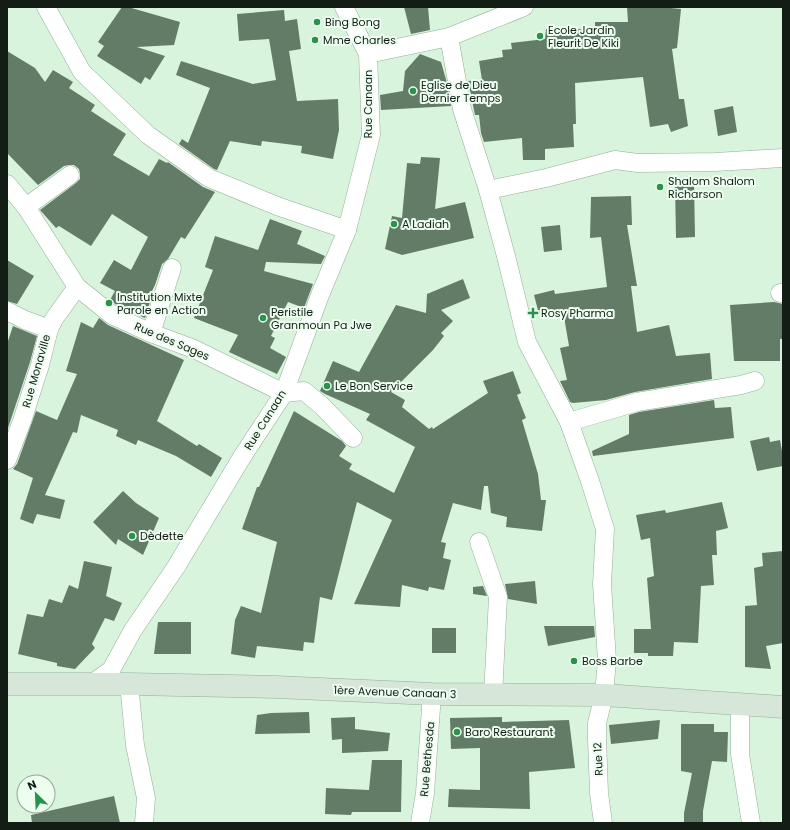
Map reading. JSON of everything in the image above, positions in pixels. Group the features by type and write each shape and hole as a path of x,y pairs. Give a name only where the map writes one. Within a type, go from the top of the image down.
{"main road":[{"name":"1ère Avenue Canaan 3","path":"7,684 129,684 276,687 493,696 604,696 783,707"}],"street":[{"path":"46,7 82,72 148,136 209,178 277,206 347,230"},
{"name":"Rue Canaan","path":"90,685 111,670 133,630 176,567 242,457 284,393 320,295 347,230 371,135 368,54 344,7"},
{"path":"368,54 449,37 524,7"},
{"name":"Rue 12","path":"449,37 462,109 488,190 527,342 569,422 605,529 602,584 607,660 604,696 597,723 596,738 599,793 603,823"},
{"path":"488,190 546,178 615,160 638,163 715,162 783,158"},
{"path":"26,207 70,175"},
{"name":"Rue des Sages","path":"7,184 26,207 77,287 112,315 151,333 194,349 284,393"},
{"path":"151,333 172,268"},
{"name":"Rue Monaville","path":"7,460 22,421 40,365 49,329 54,319 77,287"},
{"path":"7,311 49,329"},
{"path":"569,422 637,402 741,385 755,381"},
{"path":"284,393 304,391 322,406 353,438"},
{"path":"479,542 498,597 493,696"},
{"path":"129,684 135,745 146,798 144,823"},
{"name":"Rue Bethesda","path":"420,823 425,793 432,694"},
{"path":"740,705 740,754 751,823"}],"building":[{"path":"122,7 128,7 180,22 174,45 137,47 165,56 150,80 145,77 141,84 97,56 104,46 98,42"},
{"path":"404,7 428,7 430,30 411,34"},
{"path":"627,7 661,7 681,9 677,48 672,49 679,99 684,99 688,126 671,132 668,124 650,127 643,77 575,83 576,124 573,124 574,147 545,149 545,160 523,160 522,138 484,142 481,133 479,115 475,115 468,81 482,80 479,61 503,57 502,50 512,49 511,43 545,39 546,29 595,29 595,22 628,22"},
{"path":"284,10 285,21 297,19 301,49 289,51 297,101 338,99 339,130 333,159 301,153 302,146 262,141 261,146 230,141 217,170 214,169 179,144 182,139 188,143 210,88 176,75 181,61 253,84 276,80 269,39 239,41 237,14"},
{"path":"7,51 35,68 45,82 53,70 73,82 69,88 95,105 91,111 126,134 113,155 149,176 159,159 167,163 168,162 203,187 215,192 185,239 181,237 168,259 162,264 152,291 153,292 145,318 118,306 110,300 115,291 100,283 114,260 131,270 148,237 112,214 91,246 59,226 56,228 40,210 80,179 79,169 74,165 64,166 38,185 7,153"},
{"path":"420,54 441,62 451,106 381,110 380,95 403,91 405,71"},
{"path":"733,106 737,132 718,136 714,110"},
{"path":"421,157 440,158 435,209 465,202 474,238 402,255 385,249 392,216 402,218 407,163 420,164"},
{"path":"675,184 694,184 695,237 676,238"},
{"path":"631,196 632,225 627,225 637,286 631,286 637,332 669,325 676,356 710,353 712,379 635,392 606,400 573,403 570,402 560,381 567,380 560,348 569,346 563,311 542,316 539,314 534,295 554,290 555,294 607,287 601,237 590,238 591,197"},
{"path":"270,219 302,231 297,244 325,256 321,264 266,262 264,271 313,284 304,308 288,302 271,336 275,338 270,348 286,357 277,374 229,352 238,335 194,318 213,270 205,267 215,236 258,250"},
{"path":"560,225 562,250 544,252 541,227"},
{"path":"7,260 34,276 17,304 7,301"},
{"path":"463,279 470,298 441,310 453,321 441,333 444,336 433,350 391,392 405,400 402,407 429,429 432,427 433,429 488,393 483,381 513,371 521,393 517,395 526,418 522,420 538,474 541,500 546,500 542,531 506,527 507,517 491,513 488,486 484,486 481,510 453,503 441,542 446,543 443,558 451,560 444,590 429,587 428,591 402,585 400,607 354,604 392,520 357,502 332,600 320,597 314,643 304,642 303,651 257,646 255,658 231,654 235,620 241,606 261,613 277,542 242,529 257,487 259,487 294,411 342,441 346,446 339,456 352,464 349,469 394,493 415,447 366,420 370,414 320,391 333,361 359,372 396,305 426,313 427,294"},
{"path":"774,302 783,304 783,339 780,339 780,361 734,361 730,305"},
{"path":"99,318 108,325 184,360 157,421 197,446 199,444 222,458 211,477 176,456 138,440 136,445 116,436 118,430 81,415 77,433 73,432 45,495 65,500 60,519 37,514 33,524 20,519 33,478 13,469 17,464 36,411 57,420 77,374 66,371 81,322 93,328"},
{"path":"13,326 37,336 8,428 7,344"},
{"path":"714,400 715,408 731,407 734,438 593,456 592,451 629,434 629,415 639,412"},
{"path":"769,437 770,442 780,440 783,466 757,471 750,441"},
{"path":"123,491 136,503 159,518 143,555 118,539 116,545 93,522"},
{"path":"722,502 728,528 716,531 717,555 712,555 714,585 701,586 698,643 674,642 673,656 648,656 648,653 634,653 634,629 651,629 647,578 654,576 650,538 641,540 636,515 665,510 666,513"},
{"path":"783,551 783,643 766,646 771,669 745,667 745,606 757,605 754,568 763,566 762,553"},
{"path":"84,561 112,567 106,596 122,603 114,621 105,618 92,644 95,648 75,669 57,666 57,663 18,654 27,614 43,617 49,599 62,603 69,585 78,589"},
{"path":"535,581 537,604 508,599 505,584"},
{"path":"483,586 487,596 473,594 473,587"},
{"path":"158,622 191,622 191,654 154,654"},
{"path":"544,626 594,626 595,637 548,646"},
{"path":"432,628 456,628 456,653 432,653"},
{"path":"309,712 310,733 255,734 257,715"},
{"path":"355,717 355,729 390,733 388,751 342,753 342,739 332,740 331,718"},
{"path":"502,717 502,722 569,720 575,768 529,772 530,809 448,807 449,789 480,790 480,748 451,749 450,718"},
{"path":"660,720 658,739 611,744 609,725"},
{"path":"681,724 714,724 714,732 728,732 727,762 712,761 703,811 703,823 684,823 684,813 692,773 681,771"},
{"path":"372,760 402,760 401,812 352,812 351,815 325,814 326,788 369,790"},
{"path":"114,796 120,823 32,823 31,815 56,814 56,809"}],"place":[{"name":"Bing Bong","path":"317,22"},
{"name":"Ecole Jardin Fleurit De Kiki","path":"540,36"},
{"name":"Mme Charles","path":"315,40"},
{"name":"Eglise de Dieu Dernier Temps","path":"413,91"},
{"name":"Shalom Shalom Richarson","path":"660,187"},
{"name":"A Ladiah","path":"394,224"},
{"name":"Institution Mixte Parole en Action","path":"109,303"},
{"name":"Rosy Pharma","path":"533,313"},
{"name":"Peristile Granmoun Pa Jwe","path":"263,318"},
{"name":"Le Bon Service","path":"327,386"},
{"name":"Dèdette","path":"132,536"},
{"name":"Boss Barbe","path":"574,661"},
{"name":"Baro Restaurant","path":"457,732"}]}
